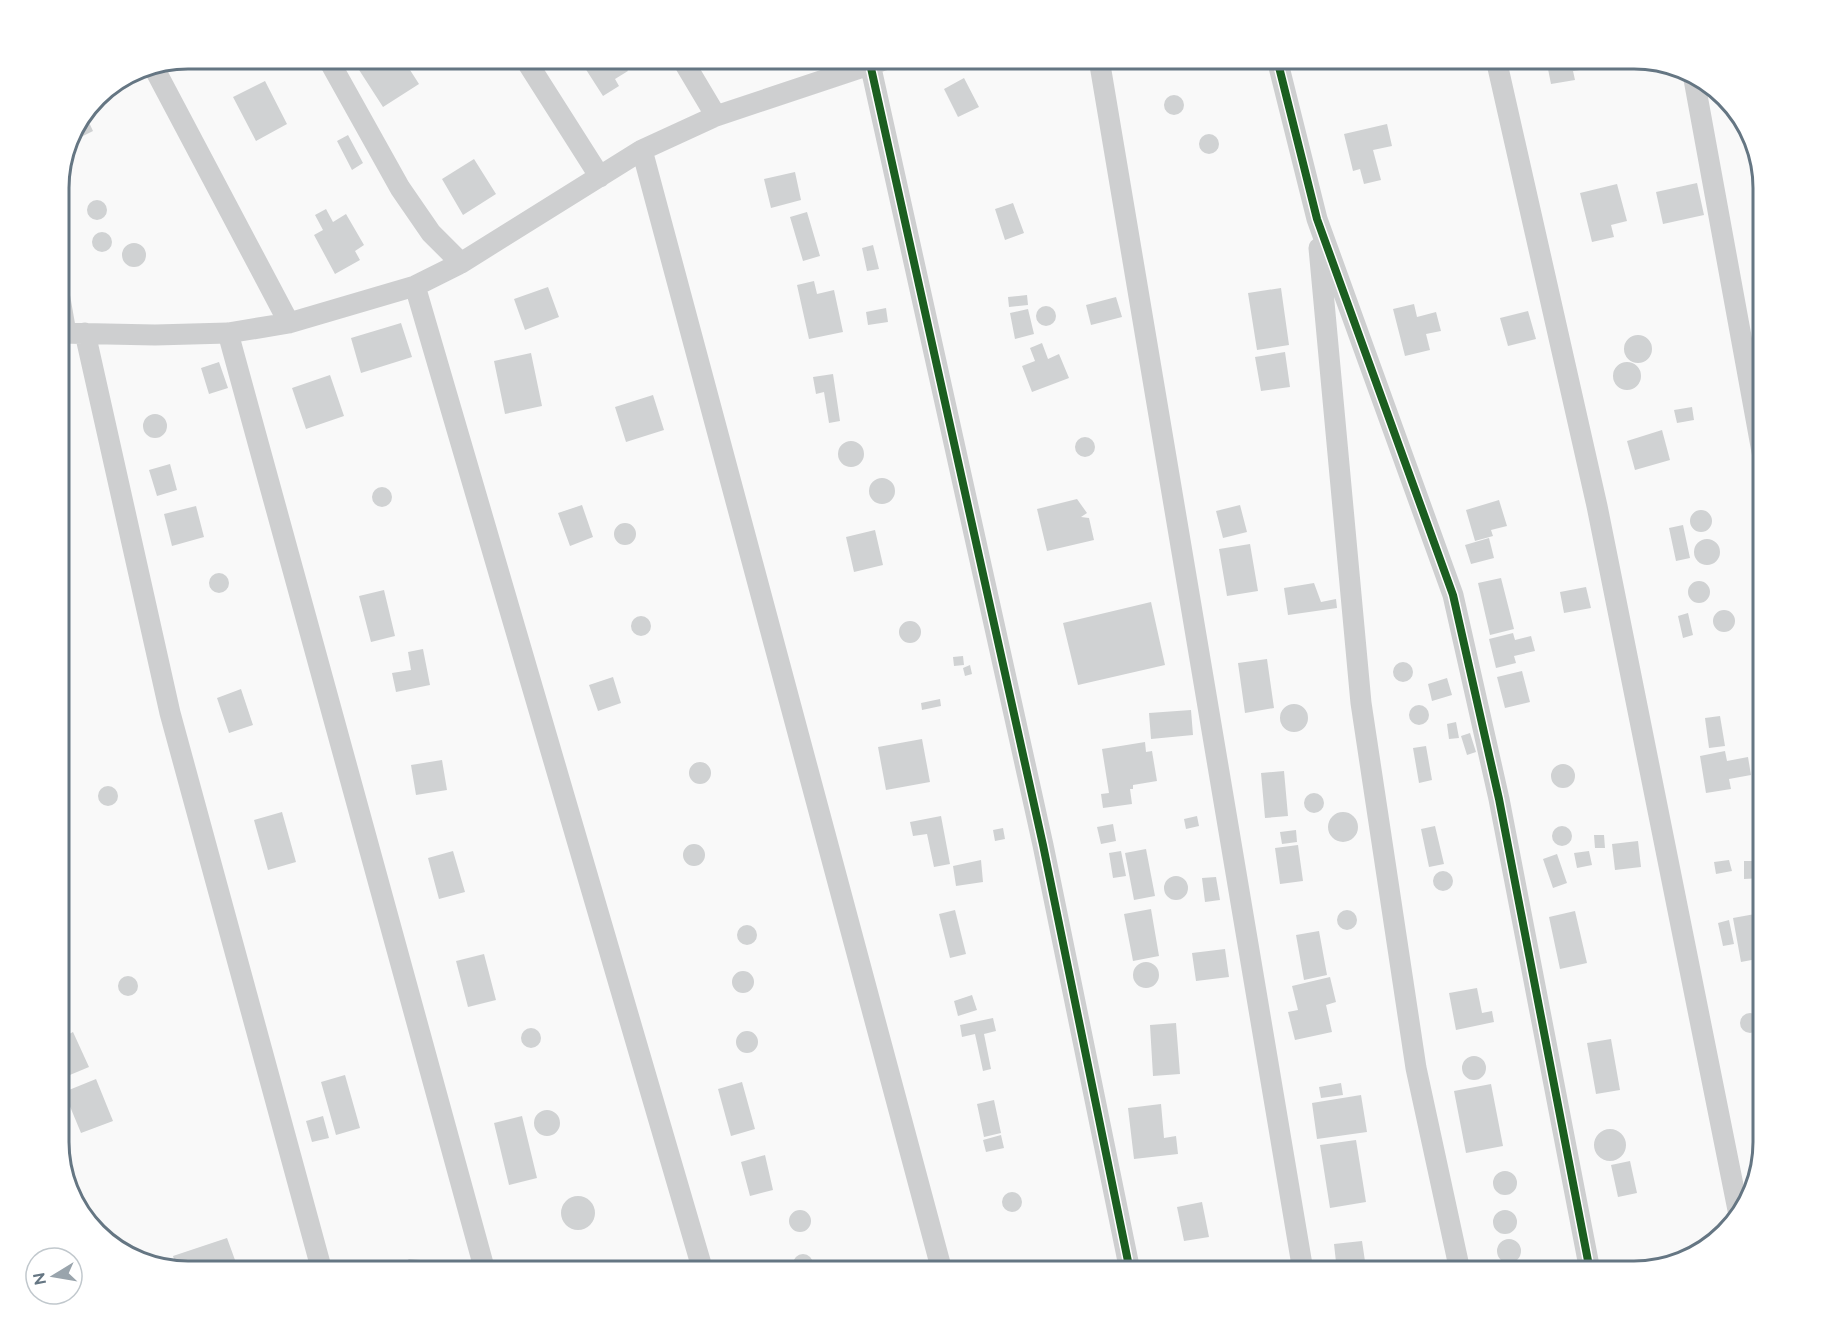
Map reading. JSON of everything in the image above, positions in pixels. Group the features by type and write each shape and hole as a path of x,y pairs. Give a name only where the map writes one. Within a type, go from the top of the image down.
{"street":[{"path":"334,69 400,188 431,233 461,263"},
{"path":"532,69 600,177"},
{"path":"688,69 716,116"},
{"path":"319,1261 170,713 70,333 228,333 289,323 415,286 461,263 642,150 716,116 850,69"},
{"path":"878,69 1044,845 1128,1261"},
{"path":"1101,69 1301,1261"},
{"path":"1280,69 1317,219 1453,595 1499,799 1588,1261"},
{"path":"1498,69 1597,506 1736,1202"},
{"path":"157,73 289,323"},
{"path":"1695,87 1753,397"},
{"path":"642,150 939,1261"},
{"path":"1317,219 1361,703 1416,1068 1458,1261"},
{"path":"415,286 700,1261"},
{"path":"228,333 482,1261"}],"building":[{"path":"358,69 409,69 419,84 383,107"},
{"path":"586,69 627,69 628,71 615,79 619,86 603,96"},
{"path":"1548,69 1587,69 1573,71 1575,80 1551,84"},
{"path":"964,78 979,107 958,117 944,89"},
{"path":"265,81 287,124 256,141 233,97"},
{"path":"1170,95 1178,95 1184,101 1184,109 1178,115 1170,115 1164,109 1164,101"},
{"path":"89,123 93,131 80,137"},
{"path":"1387,124 1392,146 1373,150 1381,180 1364,184 1360,169 1353,171 1344,134"},
{"path":"1205,134 1213,134 1219,140 1219,148 1213,154 1205,154 1199,148 1199,140"},
{"path":"348,135 363,163 352,170 337,141"},
{"path":"474,159 496,194 463,215 442,179"},
{"path":"795,172 801,200 771,208 764,179"},
{"path":"1697,183 1704,215 1663,224 1656,192"},
{"path":"1617,184 1627,221 1611,225 1614,237 1592,242 1580,193"},
{"path":"93,200 101,200 107,206 107,214 101,220 93,220 87,214 87,206"},
{"path":"1013,203 1024,233 1005,240 995,209"},
{"path":"326,209 333,222 346,214 364,245 355,251 360,260 335,274 314,235 323,230 315,215"},
{"path":"807,212 820,256 803,261 790,217"},
{"path":"98,232 106,232 112,238 112,246 106,252 98,252 92,246 92,238"},
{"path":"134,243 139,244 145,250 145,260 139,266 134,267 129,266 123,260 122,255 123,250 129,244"},
{"path":"873,245 879,269 867,271 862,248"},
{"path":"814,281 817,294 834,290 843,332 809,339 797,285"},
{"path":"548,287 559,317 525,330 514,299"},
{"path":"1281,288 1289,345 1257,350 1248,293"},
{"path":"1027,295 1028,305 1009,307 1008,297"},
{"path":"1116,297 1122,317 1091,325 1086,305"},
{"path":"1414,304 1417,317 1436,312 1441,331 1426,334 1430,350 1405,356 1393,309"},
{"path":"1042,306 1050,306 1056,312 1056,320 1050,326 1042,326 1036,320 1036,312"},
{"path":"886,308 888,322 868,325 866,312"},
{"path":"1028,309 1034,334 1015,339 1010,313"},
{"path":"1528,311 1536,339 1508,346 1500,318"},
{"path":"401,323 412,357 361,373 351,338"},
{"path":"1638,335 1648,339 1652,349 1648,359 1638,363 1628,359 1624,349 1628,339"},
{"path":"1042,343 1048,359 1059,354 1069,378 1032,392 1022,366 1035,361 1030,348"},
{"path":"1285,352 1290,387 1261,391 1255,357"},
{"path":"531,353 542,406 505,414 494,361"},
{"path":"219,362 228,388 209,394 201,368"},
{"path":"1627,362 1637,366 1641,376 1637,386 1627,390 1617,386 1613,376 1617,366"},
{"path":"833,374 840,421 829,423 824,392 816,394 813,377"},
{"path":"330,375 344,416 306,429 292,388"},
{"path":"653,395 664,430 626,442 615,407"},
{"path":"1692,407 1694,420 1677,423 1674,410"},
{"path":"155,414 164,417 167,426 164,435 155,438 146,435 143,426 146,417"},
{"path":"1662,430 1670,460 1635,470 1627,441"},
{"path":"1081,437 1089,437 1095,443 1095,451 1089,457 1081,457 1075,451 1075,443"},
{"path":"851,441 860,445 864,454 860,463 851,467 842,463 838,454 842,445"},
{"path":"170,464 177,490 157,496 149,470"},
{"path":"882,478 891,482 895,491 891,500 882,504 873,500 869,491 873,482"},
{"path":"378,487 386,487 392,493 392,501 386,507 378,507 372,501 372,493"},
{"path":"1077,499 1087,513 1081,517 1089,518 1094,540 1047,551 1037,509"},
{"path":"1499,500 1507,526 1491,530 1493,536 1475,541 1466,510"},
{"path":"582,505 593,537 570,546 558,513"},
{"path":"1240,505 1247,532 1223,538 1216,511"},
{"path":"196,506 204,537 172,546 164,514"},
{"path":"1701,510 1709,513 1712,521 1709,529 1701,532 1693,529 1690,521 1693,513"},
{"path":"625,523 635,530 636,534 629,544 625,545 615,538 614,534 621,524"},
{"path":"1683,525 1690,558 1676,561 1669,528"},
{"path":"875,530 883,565 854,572 846,537"},
{"path":"1489,538 1494,558 1471,564 1465,545"},
{"path":"1707,539 1716,543 1720,552 1716,561 1707,565 1698,561 1694,552 1698,543"},
{"path":"1250,544 1258,591 1227,596 1219,549"},
{"path":"215,573 223,573 229,579 229,587 223,593 215,593 209,587 209,579"},
{"path":"1501,578 1514,629 1490,635 1478,583"},
{"path":"1695,581 1703,581 1710,588 1710,596 1703,603 1695,603 1688,596 1688,588"},
{"path":"1314,583 1321,602 1336,599 1337,608 1288,615 1284,588"},
{"path":"1586,587 1591,608 1564,613 1560,592"},
{"path":"384,590 395,636 371,642 359,596"},
{"path":"1151,602 1165,665 1078,685 1063,623"},
{"path":"1724,610 1732,613 1735,621 1732,629 1724,632 1716,629 1713,621 1716,613"},
{"path":"1688,613 1693,635 1683,638 1678,616"},
{"path":"637,616 645,616 651,622 651,630 645,636 637,636 631,630 631,622"},
{"path":"910,621 918,624 921,632 918,640 910,643 902,640 899,632 902,624"},
{"path":"1513,633 1515,640 1531,636 1535,651 1514,656 1516,663 1496,668 1489,639"},
{"path":"423,649 430,685 396,692 392,673 411,670 408,652"},
{"path":"963,656 964,665 954,666 953,657"},
{"path":"1267,659 1274,708 1245,713 1238,663"},
{"path":"1399,662 1407,662 1413,668 1413,676 1407,682 1399,682 1393,676 1393,668"},
{"path":"970,665 972,674 965,676 963,668"},
{"path":"1522,671 1530,702 1505,708 1497,677"},
{"path":"613,677 621,703 598,711 589,685"},
{"path":"1447,678 1452,695 1432,701 1428,684"},
{"path":"241,689 253,725 229,733 217,698"},
{"path":"940,699 941,706 922,710 921,703"},
{"path":"1294,704 1304,708 1308,718 1304,728 1294,732 1284,728 1280,718 1284,708"},
{"path":"1415,705 1423,705 1429,711 1429,719 1423,725 1415,725 1409,719 1409,711"},
{"path":"1191,710 1193,735 1151,739 1149,713"},
{"path":"1720,716 1725,746 1709,748 1705,718"},
{"path":"1456,722 1459,738 1449,739 1447,724"},
{"path":"1470,733 1476,752 1467,755 1461,736"},
{"path":"922,739 930,782 886,790 878,747"},
{"path":"1145,742 1146,752 1152,751 1157,781 1133,785 1133,789 1130,789 1132,804 1103,808 1101,794 1109,793 1102,749"},
{"path":"1426,746 1432,780 1419,783 1413,748"},
{"path":"1725,751 1727,761 1748,757 1751,775 1729,779 1731,789 1706,793 1700,756"},
{"path":"442,760 447,790 416,795 411,765"},
{"path":"700,762 710,769 711,773 704,783 700,784 690,777 689,773 696,763"},
{"path":"1563,764 1572,767 1575,776 1572,785 1563,788 1554,785 1551,776 1554,767"},
{"path":"1284,771 1288,816 1265,818 1261,773"},
{"path":"104,786 112,786 118,792 118,800 112,806 104,806 98,800 98,792"},
{"path":"1310,793 1318,793 1324,799 1324,807 1318,813 1310,813 1304,807 1304,799"},
{"path":"282,812 296,862 268,870 254,820"},
{"path":"1343,812 1349,813 1357,821 1357,833 1349,841 1343,842 1337,841 1329,833 1328,827 1329,821 1337,813"},
{"path":"941,816 950,864 934,867 927,834 913,836 910,822"},
{"path":"1197,816 1199,826 1186,829 1184,819"},
{"path":"1113,824 1116,841 1101,844 1097,827"},
{"path":"1435,826 1444,864 1429,867 1421,829"},
{"path":"1558,826 1566,826 1572,832 1572,840 1566,846 1558,846 1552,840 1552,832"},
{"path":"1003,828 1005,839 995,841 993,830"},
{"path":"1296,830 1297,842 1282,844 1280,832"},
{"path":"1594,835 1604,835 1605,848 1595,848"},
{"path":"1638,841 1641,867 1615,870 1612,844"},
{"path":"694,844 704,851 705,855 698,865 694,866 684,859 683,855 690,845"},
{"path":"1298,845 1303,881 1280,884 1275,848"},
{"path":"1146,849 1155,896 1134,900 1125,853"},
{"path":"453,851 465,892 439,899 428,858"},
{"path":"1121,851 1126,876 1113,878 1109,853"},
{"path":"1589,851 1592,865 1577,868 1574,853"},
{"path":"1557,854 1567,883 1553,888 1543,859"},
{"path":"981,860 983,882 956,886 953,866"},
{"path":"1729,860 1732,871 1716,874 1714,862"},
{"path":"1744,861 1753,861 1753,879 1744,879"},
{"path":"1439,871 1447,871 1453,877 1453,885 1447,891 1439,891 1433,885 1433,877"},
{"path":"1176,876 1185,879 1188,888 1185,897 1176,900 1167,897 1164,888 1167,879"},
{"path":"1216,877 1220,900 1205,902 1202,878"},
{"path":"1151,909 1159,956 1133,961 1124,914"},
{"path":"955,910 966,954 950,958 939,914"},
{"path":"1343,910 1351,910 1357,916 1357,924 1351,930 1343,930 1337,924 1337,916"},
{"path":"1575,911 1587,963 1560,969 1549,917"},
{"path":"1753,914 1753,960 1741,962 1733,918"},
{"path":"1729,920 1734,944 1723,946 1718,923"},
{"path":"743,925 751,925 757,931 757,939 751,945 743,945 737,939 737,931"},
{"path":"1319,931 1327,975 1304,980 1296,935"},
{"path":"1225,949 1229,977 1196,981 1192,953"},
{"path":"484,954 496,1000 468,1007 456,961"},
{"path":"1146,962 1156,965 1159,975 1156,985 1146,988 1136,985 1133,975 1136,965"},
{"path":"743,971 753,978 754,982 747,992 743,993 733,986 732,982 739,972"},
{"path":"124,976 132,976 138,982 138,990 132,996 124,996 118,990 118,982"},
{"path":"1330,977 1336,1002 1326,1005 1332,1032 1295,1040 1288,1012 1298,1010 1292,986"},
{"path":"1477,988 1482,1013 1492,1011 1494,1022 1456,1030 1449,993"},
{"path":"972,995 977,1010 958,1016 954,1001"},
{"path":"1746,1013 1753,1013 1753,1033 1746,1033 1740,1027 1740,1019"},
{"path":"993,1018 996,1031 984,1034 991,1069 983,1071 975,1034 962,1037 960,1025"},
{"path":"1176,1023 1180,1074 1153,1076 1150,1025"},
{"path":"527,1028 535,1028 541,1034 541,1042 535,1048 527,1048 521,1042 521,1034"},
{"path":"747,1031 757,1038 758,1042 751,1052 747,1053 737,1046 736,1042 743,1032"},
{"path":"73,1032 89,1067 69,1075 69,1034"},
{"path":"1611,1039 1620,1090 1596,1094 1587,1043"},
{"path":"1474,1056 1482,1060 1486,1068 1482,1076 1474,1080 1466,1076 1462,1068 1466,1060"},
{"path":"345,1075 360,1128 336,1135 321,1082"},
{"path":"96,1079 113,1121 81,1133 69,1104 69,1090"},
{"path":"742,1082 755,1129 731,1136 718,1089"},
{"path":"1341,1083 1343,1095 1321,1098 1319,1087"},
{"path":"1491,1084 1503,1146 1466,1153 1454,1091"},
{"path":"1361,1095 1367,1132 1317,1139 1312,1103"},
{"path":"994,1100 1001,1133 984,1137 977,1104"},
{"path":"1161,1104 1164,1138 1176,1136 1178,1154 1134,1159 1128,1108"},
{"path":"547,1110 556,1114 560,1123 556,1132 547,1136 538,1132 534,1123 538,1114"},
{"path":"323,1116 329,1138 312,1142 306,1121"},
{"path":"522,1116 537,1178 509,1185 494,1123"},
{"path":"1610,1129 1621,1134 1626,1145 1621,1156 1610,1161 1599,1156 1594,1145 1599,1134"},
{"path":"1001,1135 1004,1148 986,1152 983,1140"},
{"path":"1356,1140 1366,1202 1330,1208 1320,1145"},
{"path":"765,1155 773,1190 750,1196 741,1162"},
{"path":"1630,1161 1637,1193 1618,1197 1611,1165"},
{"path":"1505,1171 1514,1174 1517,1183 1514,1192 1505,1195 1496,1192 1493,1183 1496,1174"},
{"path":"1008,1192 1016,1192 1022,1198 1022,1206 1016,1212 1008,1212 1002,1206 1002,1198"},
{"path":"578,1196 590,1201 595,1213 590,1225 578,1230 566,1225 561,1213 566,1201"},
{"path":"1202,1202 1209,1237 1184,1241 1177,1207"},
{"path":"800,1210 810,1217 811,1221 804,1231 800,1232 790,1225 789,1221 796,1211"},
{"path":"1505,1210 1514,1213 1517,1222 1514,1231 1505,1234 1496,1231 1493,1222 1496,1213"},
{"path":"227,1238 235,1261 174,1260 173,1256"},
{"path":"1514,1240 1520,1246 1518,1260 1500,1260 1497,1251 1500,1242"},
{"path":"1362,1241 1365,1261 1336,1261 1334,1244"},
{"path":"803,1254 812,1260 794,1261 796,1257"}],"cycle path":[{"path":"871,69 1043,845 1128,1261"},
{"path":"1280,69 1317,219 1453,595 1499,799 1588,1261"}]}
